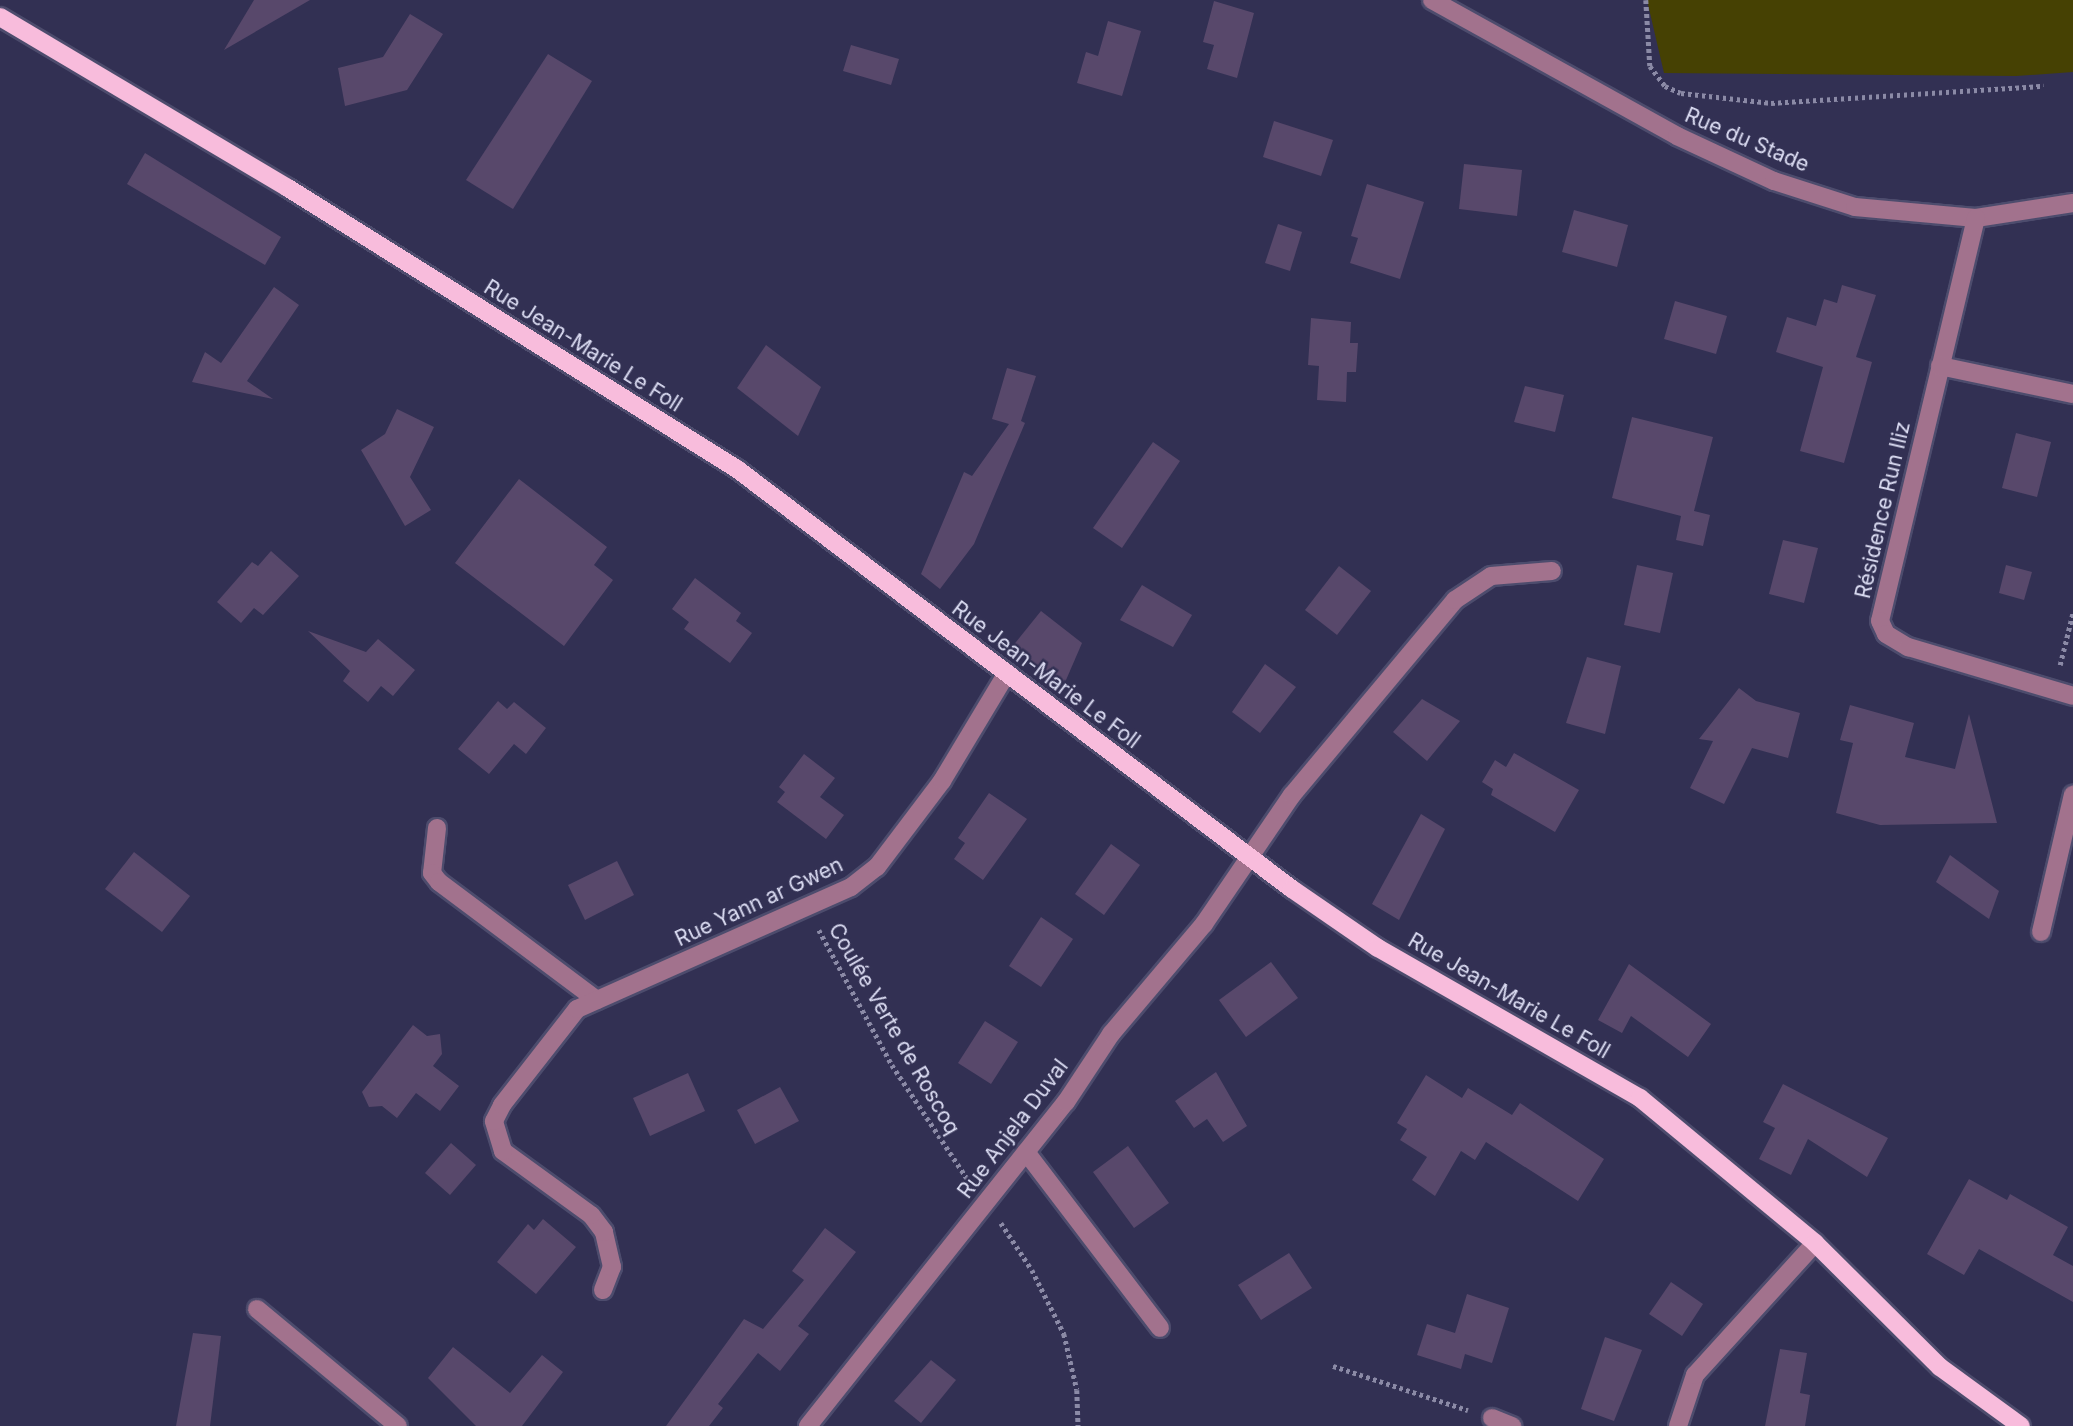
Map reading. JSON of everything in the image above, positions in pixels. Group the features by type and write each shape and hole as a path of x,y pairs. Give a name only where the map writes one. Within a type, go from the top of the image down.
{"main road":[{"name":"Rue Jean-Marie Le Foll","path":"0,17 288,188 737,470 1248,854 1378,948 1640,1098 1815,1243 1940,1367 2021,1426"}],"street":[{"name":"Rue du Stade","path":"1432,0 1677,136 1774,181 1854,207 1976,218 2073,204"},
{"name":"Résidence Run Iliz","path":"1976,218 1880,621 1886,634 1908,648 2073,695"},
{"path":"1940,366 2073,394"},
{"name":"Rue Anjela Duval","path":"808,1426 1026,1152 1111,1034 1204,923 1248,854 1455,600 1490,576 1552,571"},
{"name":"Rue Yann ar Gwen","path":"603,1290 612,1267 604,1233 591,1215 503,1151 495,1139 494,1121 502,1105 578,1009 851,887 897,844 942,781 1007,673"},
{"path":"2041,932 2073,795"},
{"path":"437,828 432,873 439,882 597,1000"},
{"path":"1026,1152 1160,1328"},
{"path":"1678,1426 1695,1375 1815,1243"},
{"path":"257,1309 398,1426"},
{"path":"1492,1418 1512,1426"}],"path":[{"path":"1646,0 1650,66 1665,86 1681,93 1771,103 2043,86"},
{"path":"2053,690 2073,612"},
{"name":"Coulée Verte de Roscoq","path":"807,907 906,1088 1032,1270 1064,1334 1077,1390 1078,1426"},
{"path":"1333,1366 1492,1418"}],"shaded area":[{"path":"1647,0 2073,0 2073,72 2016,76 1664,73"}],"building":[{"path":"254,0 310,0 224,50"},
{"path":"1214,1 1254,13 1237,78 1207,69 1214,45 1203,42"},
{"path":"410,14 443,34 407,90 345,106 338,68 383,57"},
{"path":"1108,21 1141,31 1122,96 1077,83 1086,52 1098,56"},
{"path":"851,45 899,59 891,85 843,71"},
{"path":"548,54 592,81 513,209 466,180"},
{"path":"1274,121 1333,140 1321,176 1263,157"},
{"path":"145,153 281,237 265,265 127,184"},
{"path":"1464,164 1522,170 1517,216 1459,209"},
{"path":"1367,184 1424,202 1400,279 1350,263 1358,238 1351,236"},
{"path":"1574,210 1628,225 1617,267 1562,252"},
{"path":"1278,224 1302,232 1290,271 1265,263"},
{"path":"1842,285 1876,295 1856,357 1872,362 1844,463 1800,451 1823,367 1776,352 1787,317 1816,326 1824,299 1837,303"},
{"path":"274,287 299,305 247,381 273,399 192,382 205,352 221,363"},
{"path":"1675,301 1727,316 1716,354 1664,339"},
{"path":"1311,318 1351,322 1350,343 1358,343 1356,372 1347,372 1346,402 1317,400 1319,366 1308,365"},
{"path":"766,345 821,387 798,436 737,388"},
{"path":"1007,368 1036,376 1021,421 1025,423 974,544 940,589 921,574 964,472 972,476 1009,424 992,419"},
{"path":"1525,386 1564,395 1555,432 1514,422"},
{"path":"397,409 434,427 410,477 431,510 405,526 361,450 385,434"},
{"path":"1632,417 1713,437 1694,511 1710,515 1703,546 1676,540 1681,516 1612,498"},
{"path":"2016,433 2051,442 2037,497 2002,488"},
{"path":"1153,442 1180,461 1122,548 1093,528"},
{"path":"519,479 607,547 594,565 613,580 564,646 455,563"},
{"path":"1783,540 1818,548 1804,603 1769,594"},
{"path":"271,551 299,576 263,615 254,608 241,623 217,602 252,562 258,566"},
{"path":"1637,565 1673,573 1660,633 1624,625"},
{"path":"2006,565 2032,572 2024,600 1999,593"},
{"path":"1339,566 1371,591 1337,635 1305,610"},
{"path":"695,578 741,613 736,621 752,633 730,663 684,629 689,622 672,609"},
{"path":"1142,585 1192,615 1173,647 1120,620"},
{"path":"1041,611 1082,643 1063,687 1012,647"},
{"path":"308,631 366,652 378,639 415,670 393,696 381,686 368,702 343,681 350,671"},
{"path":"1587,657 1621,666 1605,734 1566,723"},
{"path":"1265,664 1296,687 1260,733 1232,712"},
{"path":"1739,688 1756,701 1800,713 1788,758 1752,748 1724,804 1690,788 1713,741 1699,739"},
{"path":"1422,699 1460,721 1427,761 1393,732"},
{"path":"498,701 507,709 514,702 546,728 526,754 514,744 489,774 458,749"},
{"path":"1850,705 1914,723 1905,757 1955,769 1969,714 1997,823 1880,825 1836,813 1853,743 1840,740"},
{"path":"1514,753 1579,790 1555,832 1491,795 1493,789 1482,782 1495,760 1506,767"},
{"path":"804,754 835,778 820,797 844,815 826,839 777,802 785,792 779,787"},
{"path":"989,793 1027,819 983,880 954,859 965,843 958,838"},
{"path":"1421,814 1445,829 1399,920 1372,904"},
{"path":"1111,844 1140,865 1104,915 1075,894"},
{"path":"134,852 190,896 162,932 105,889"},
{"path":"1950,855 1999,891 1989,919 1936,882"},
{"path":"617,861 634,895 585,920 568,885"},
{"path":"1041,917 1073,939 1041,987 1009,966"},
{"path":"1271,962 1298,998 1246,1037 1219,1000"},
{"path":"1629,964 1711,1024 1688,1057 1631,1016 1622,1033 1598,1020"},
{"path":"985,1021 1018,1042 991,1084 958,1063"},
{"path":"413,1025 427,1036 440,1034 442,1054 433,1066 459,1086 440,1111 416,1093 397,1118 382,1106 369,1107 362,1092"},
{"path":"1216,1072 1247,1126 1223,1142 1207,1119 1194,1128 1175,1101"},
{"path":"688,1073 705,1111 650,1136 633,1098"},
{"path":"1426,1075 1462,1098 1468,1088 1512,1115 1520,1103 1604,1159 1578,1201 1486,1142 1475,1160 1461,1151 1435,1196 1412,1180 1427,1157 1400,1140 1407,1129 1397,1123"},
{"path":"1783,1084 1888,1138 1867,1177 1808,1139 1791,1175 1759,1159 1775,1128 1763,1122"},
{"path":"780,1087 799,1121 755,1144 737,1110"},
{"path":"451,1143 476,1165 450,1195 425,1173"},
{"path":"1128,1146 1169,1203 1134,1228 1093,1172"},
{"path":"1969,1179 2007,1200 2010,1194 2068,1227 2053,1255 2073,1266 2073,1302 1979,1249 1964,1275 1927,1254"},
{"path":"543,1219 576,1247 536,1294 497,1262 528,1224 534,1230"},
{"path":"825,1228 856,1252 798,1326 809,1334 780,1371 758,1353 718,1404 723,1408 709,1426 666,1426 744,1319 763,1329 804,1280 792,1271"},
{"path":"1289,1253 1312,1288 1261,1320 1238,1285"},
{"path":"1671,1282 1703,1304 1682,1336 1649,1314"},
{"path":"1467,1294 1509,1308 1492,1363 1465,1354 1461,1369 1417,1355 1427,1324 1455,1333"},
{"path":"193,1333 221,1336 210,1426 176,1426"},
{"path":"1605,1337 1642,1350 1614,1421 1581,1409"},
{"path":"453,1347 510,1393 542,1355 563,1372 522,1426 476,1426 428,1378"},
{"path":"1780,1349 1807,1353 1800,1393 1810,1395 1805,1426 1765,1426"},
{"path":"931,1360 956,1380 921,1423 894,1401"}]}
